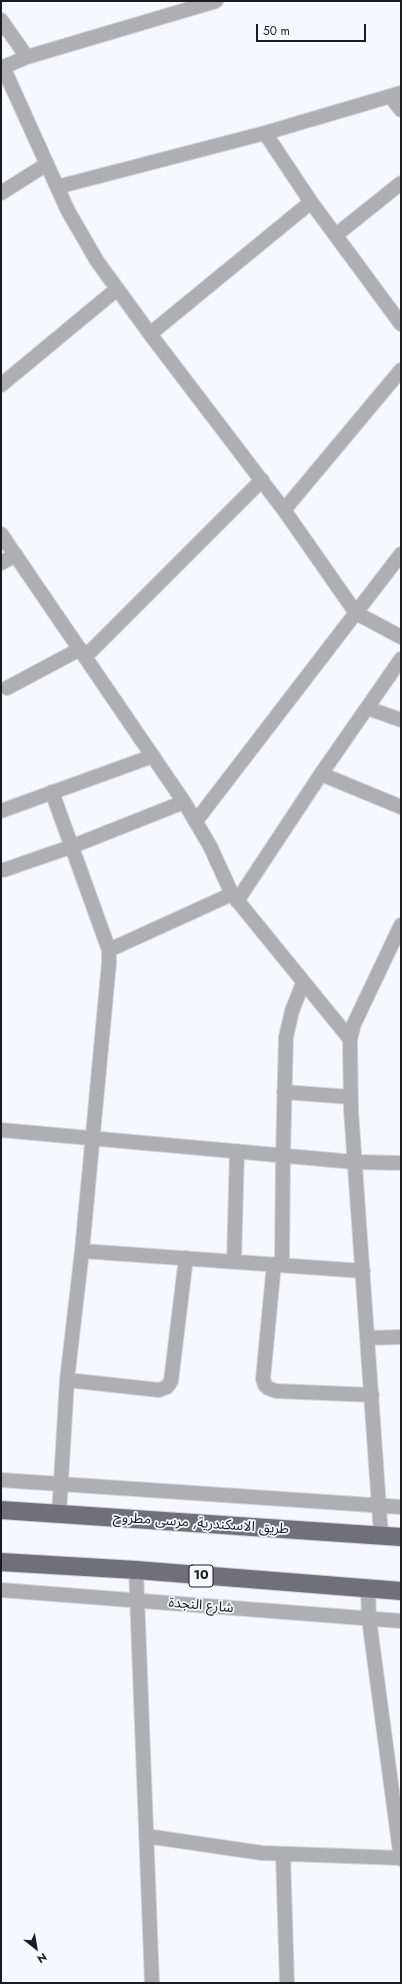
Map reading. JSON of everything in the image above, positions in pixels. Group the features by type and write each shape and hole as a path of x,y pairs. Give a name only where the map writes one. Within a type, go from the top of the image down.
{"main road":[{"name":"طريق الاسكندرية, مرسى مطروح","path":"1,1510 401,1537"},
{"name":"10","path":"1,1562 136,1570 401,1591"}],"street":[{"path":"216,1 27,57 2,68 77,228 97,261 150,334 262,480 356,613 401,637"},
{"path":"1,20 27,57"},
{"path":"57,187 265,133 396,94 401,110"},
{"path":"265,133 311,202 401,324"},
{"path":"1,193 47,164"},
{"path":"336,235 401,183"},
{"path":"150,334 311,202"},
{"path":"1,386 117,289"},
{"path":"284,510 401,370"},
{"path":"7,688 83,653 262,480"},
{"path":"1,534 184,802 196,821 235,897 303,983 350,1039"},
{"path":"196,821 401,554"},
{"path":"1,563 16,555"},
{"path":"109,950 235,897 401,659"},
{"path":"367,708 401,720"},
{"path":"1,811 153,756"},
{"path":"321,774 401,807"},
{"path":"52,792 73,846 109,950 108,979 82,1251 67,1380 59,1514"},
{"path":"4,870 73,846 184,802"},
{"path":"382,1535 378,1506 372,1395 354,1162 350,1097 350,1039 354,1024 401,925"},
{"path":"303,983 288,1023 278,1265 263,1379 268,1388 276,1391 372,1395"},
{"path":"284,1092 350,1097"},
{"path":"1,1130 354,1162 401,1163"},
{"path":"234,1262 237,1151"},
{"path":"82,1251 363,1271"},
{"path":"67,1380 159,1390 166,1387 170,1381 186,1258"},
{"path":"368,1338 401,1337"},
{"path":"1,1480 401,1507"},
{"path":"136,1570 152,1983"},
{"path":"146,1836 283,1854 401,1858 369,1619 368,1589"},
{"name":"شارع النجدة","path":"1,1590 401,1621"},
{"path":"283,1854 287,1983"}]}
